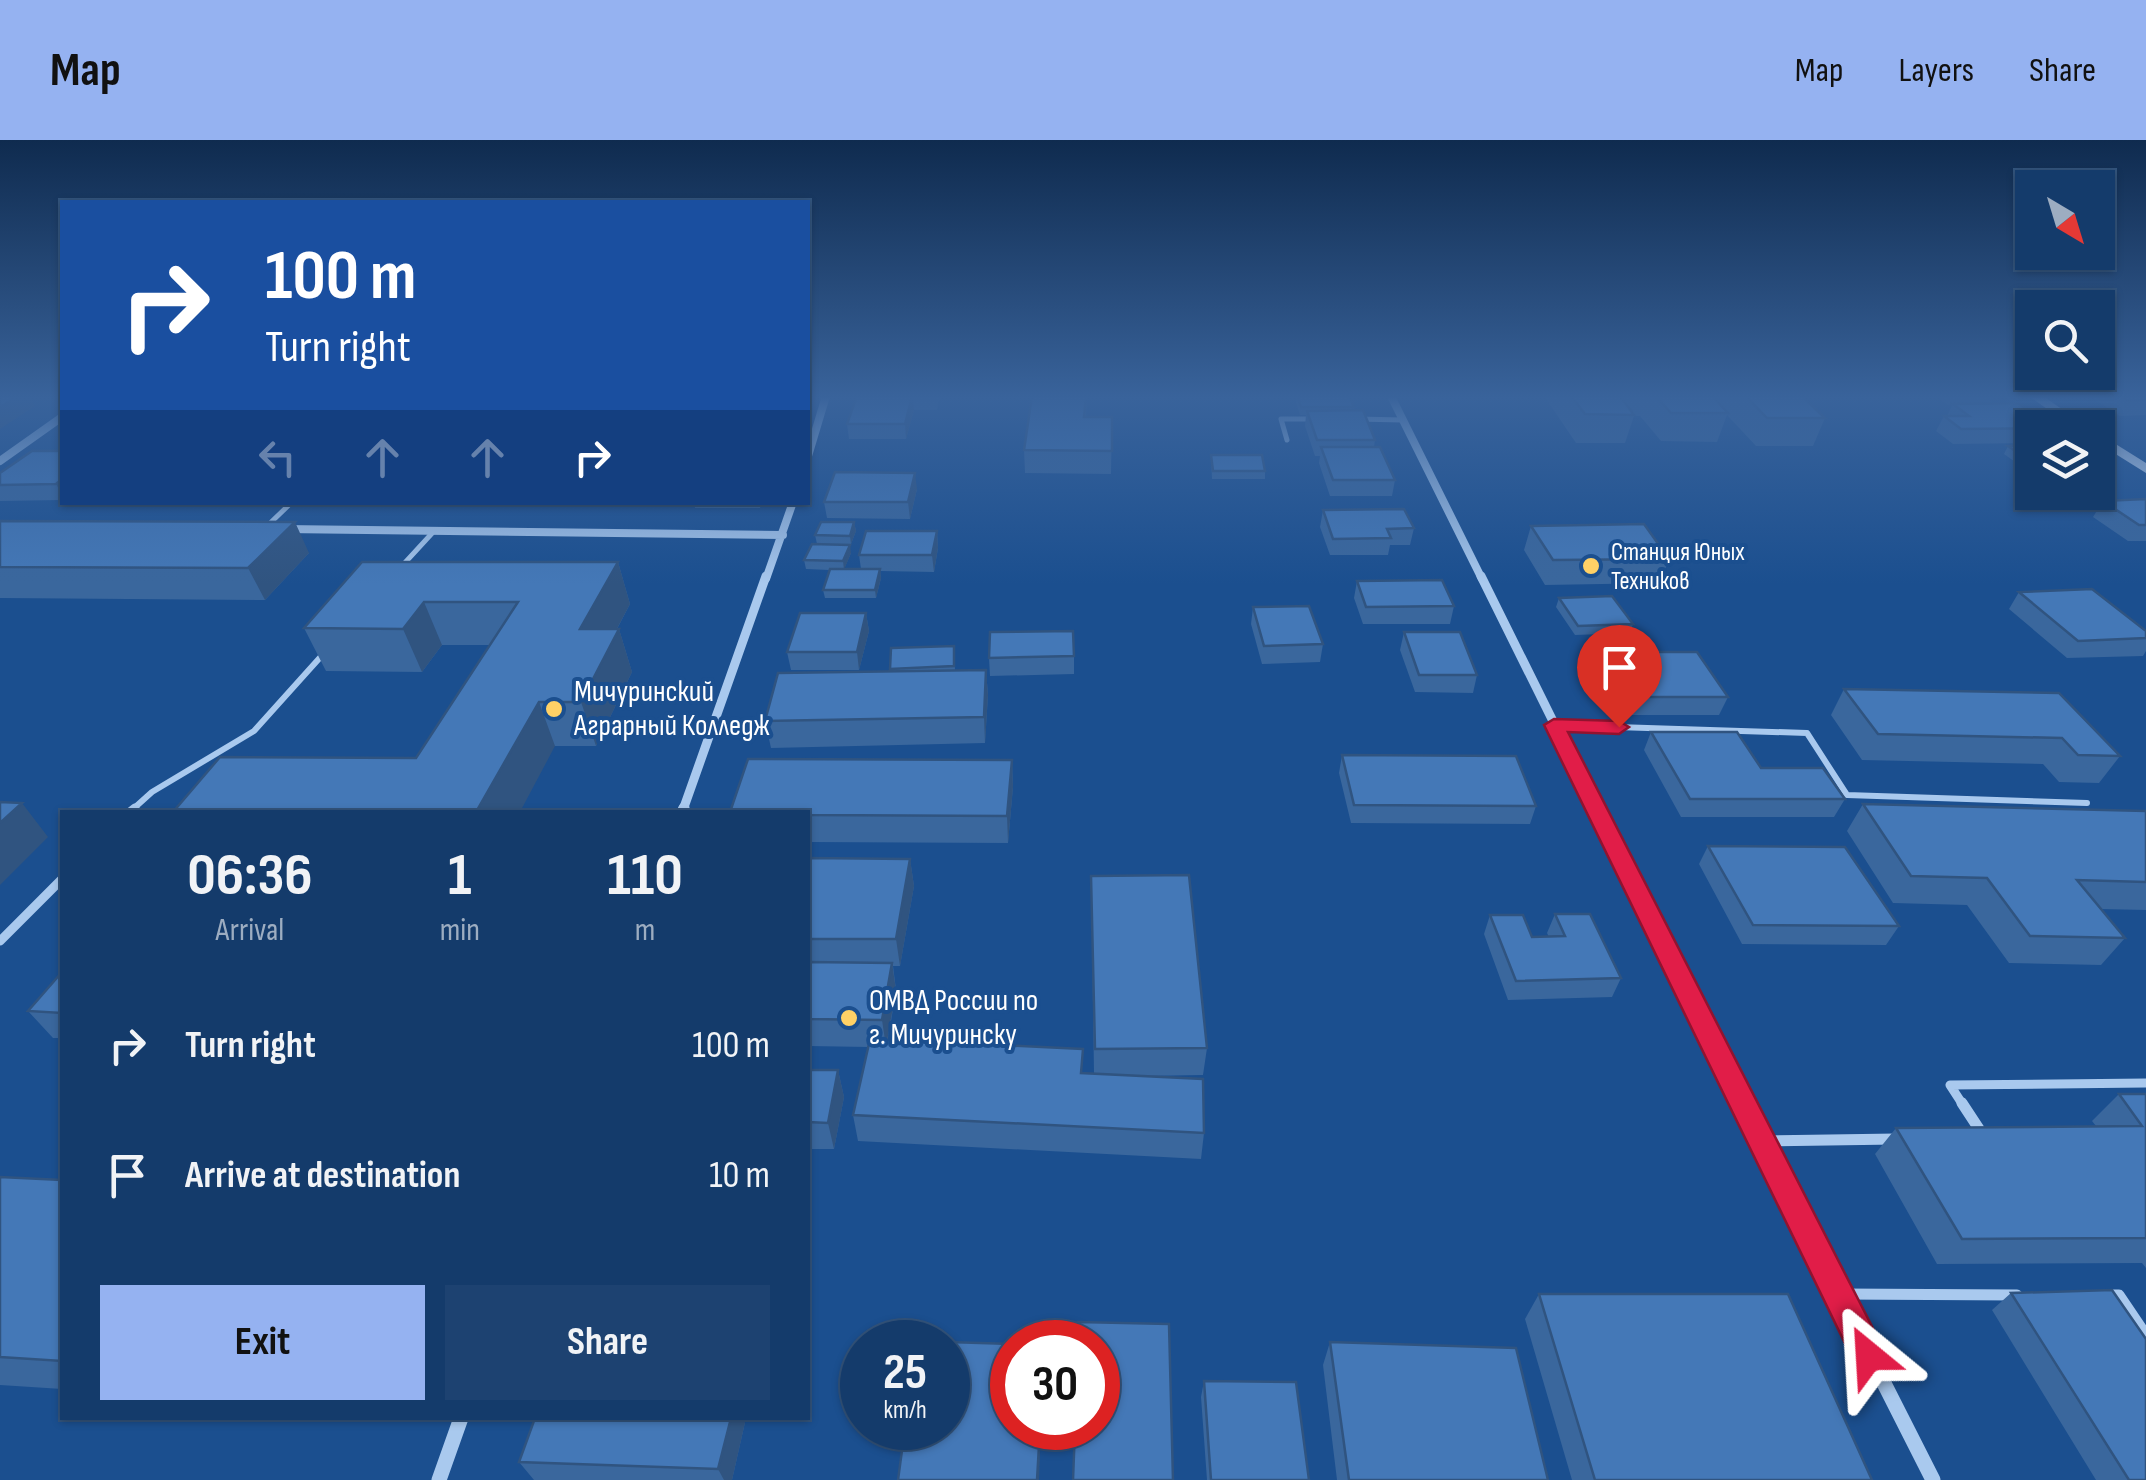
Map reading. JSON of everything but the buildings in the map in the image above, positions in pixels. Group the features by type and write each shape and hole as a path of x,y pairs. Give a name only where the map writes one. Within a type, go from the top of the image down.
{"street":[{"path":"1422,459 1760,1141 1934,1480"},
{"path":"683,810 792,505"},
{"path":"245,528 783,535"},
{"path":"439,1480 461,1420"}],"lane":[{"path":"264,528 289,505"},
{"path":"396,573 435,530"},
{"path":"132,810 152,792 254,731 331,645"},
{"path":"1554,725 1807,733 1847,795 2087,803"},
{"path":"0,941 60,881"},
{"path":"1966,1139 1985,1138 1950,1085 2146,1083"},
{"path":"1760,1141 1910,1139"},
{"path":"1837,1294 2025,1295"},
{"path":"2101,1295 2120,1295 2146,1335"}],"place":[{"name":"Станция Юных Техников","path":"1591,566"},
{"name":"Мичуринский Аграрный Колледж","path":"554,709"},
{"name":"ОМВД России по г. Мичуринску","path":"849,1018"}],"route":[{"path":"1619,727 1554,725 1869,1356"}]}
